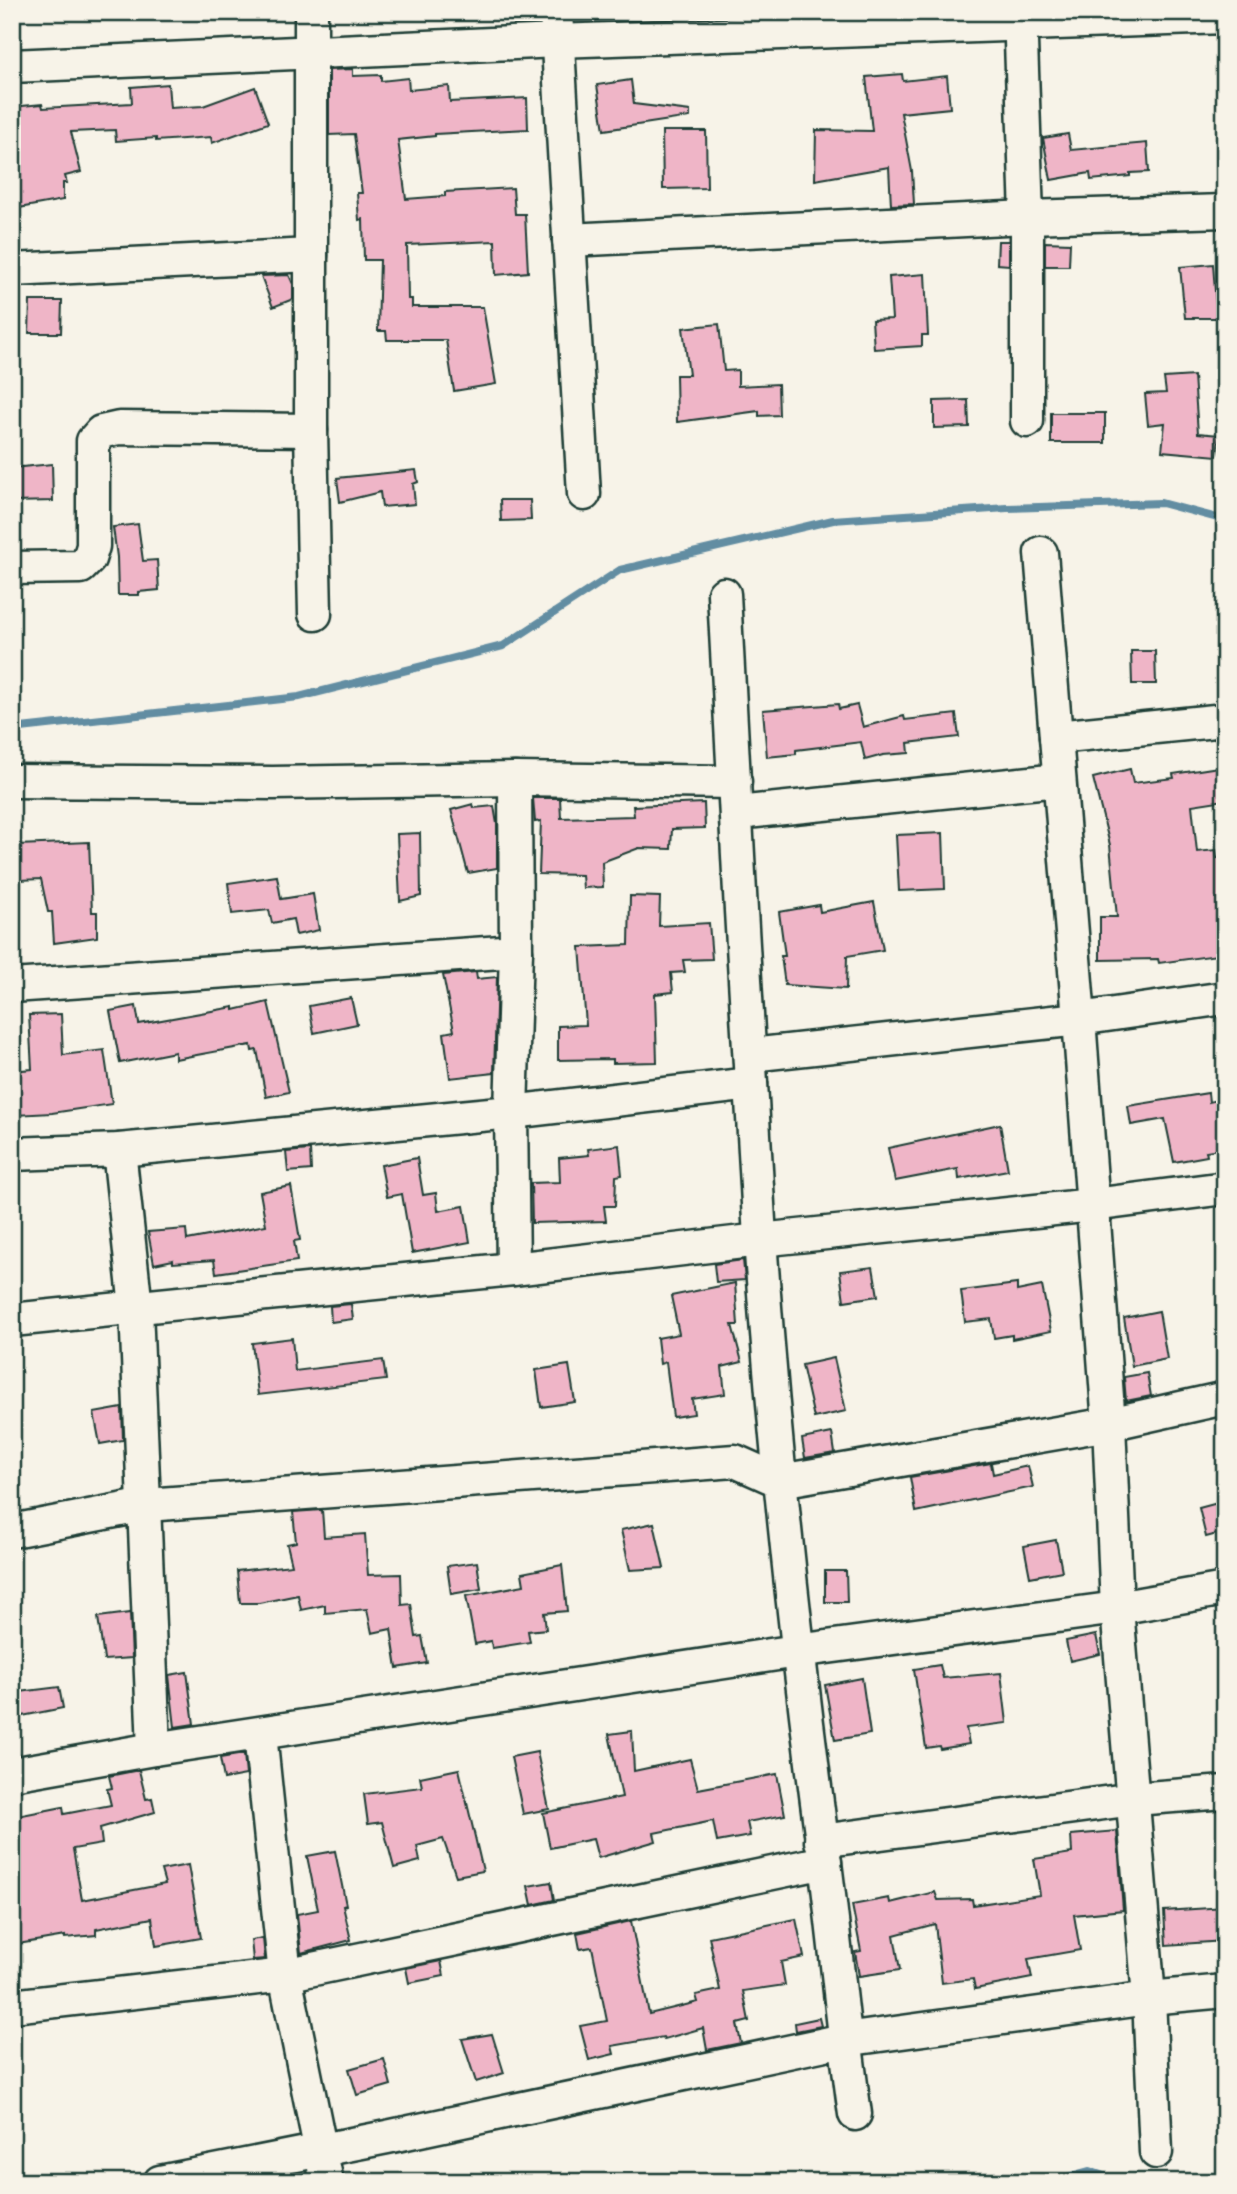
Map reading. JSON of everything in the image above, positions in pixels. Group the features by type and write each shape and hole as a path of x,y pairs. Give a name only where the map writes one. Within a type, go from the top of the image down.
{"street":[{"path":"311,12 311,430 315,614"},
{"path":"12,66 311,51 556,27 1225,17"},
{"path":"1020,18 1027,217 1027,421"},
{"path":"556,27 584,494"},
{"path":"569,240 1027,217 1225,211"},
{"path":"12,270 311,255"},
{"path":"12,568 81,567 89,559 93,547 93,441 101,432 119,428 311,430"},
{"path":"1041,553 1109,1424 1117,1608 1135,1799 1149,1998 1156,2152"},
{"path":"724,594 760,1240 780,1480 797,1651 855,2114"},
{"path":"1056,737 1225,720"},
{"path":"12,781 273,783 515,779 735,782"},
{"path":"513,1269 510,1112 516,951 515,779"},
{"path":"737,813 1059,780"},
{"path":"12,986 516,951"},
{"path":"12,1154 119,1150 510,1112 751,1070 1225,998"},
{"path":"119,1150 136,1308 154,1749"},
{"path":"12,1320 513,1269 1225,1188"},
{"path":"12,1531 146,1505 735,1461 780,1480 1109,1424 1225,1398"},
{"path":"12,1774 154,1749 797,1651 1117,1608 1225,1589"},
{"path":"260,1734 285,1975 327,2182"},
{"path":"12,2006 285,1975 823,1852 1135,1799 1225,1792"},
{"path":"160,2182 844,2040 1149,1998 1225,1991"}],"building":[{"path":"353,69 353,76 381,75 381,81 408,78 409,90 449,86 450,102 527,98 528,129 435,134 398,140 406,199 445,196 445,192 513,188 515,214 525,214 528,272 496,275 495,241 407,245 408,299 412,299 412,307 483,307 496,384 454,391 446,340 387,340 386,331 378,331 380,260 364,260 363,219 359,220 357,193 362,193 354,134 329,135 329,70"},
{"path":"902,74 903,81 947,76 950,108 901,113 912,171 914,204 891,205 889,167 815,180 816,130 872,131 866,77"},
{"path":"631,80 634,104 690,111 690,117 604,130 597,85"},
{"path":"168,84 170,108 203,106 255,87 268,123 212,143 211,137 116,141 115,130 71,132 81,172 65,176 67,183 63,183 63,200 19,208 12,175 12,107 132,103 131,87"},
{"path":"662,131 706,131 707,188 663,189"},
{"path":"1068,134 1071,150 1147,143 1149,172 1091,180 1090,173 1051,180 1043,138"},
{"path":"998,241 1009,241 1009,265 997,264"},
{"path":"1045,242 1070,243 1069,266 1045,266"},
{"path":"1213,264 1217,318 1185,318 1180,267"},
{"path":"925,274 928,335 922,335 922,346 874,349 872,320 892,319 889,277"},
{"path":"289,275 293,284 293,299 273,307 261,276"},
{"path":"30,301 62,301 61,333 29,333"},
{"path":"719,324 724,371 738,370 738,386 778,384 779,415 759,416 759,411 677,422 676,375 689,375 683,328"},
{"path":"1194,376 1198,433 1219,435 1217,456 1162,451 1165,423 1148,425 1145,394 1166,393 1164,378"},
{"path":"968,400 969,427 934,428 934,401"},
{"path":"1051,413 1105,413 1105,443 1051,443"},
{"path":"52,464 53,501 12,502 12,468"},
{"path":"416,470 418,482 413,484 415,504 382,507 380,492 340,502 337,478"},
{"path":"500,500 530,500 531,520 501,521"},
{"path":"138,524 143,561 157,560 159,590 139,592 139,595 118,595 113,527"},
{"path":"1131,651 1155,651 1156,684 1132,684"},
{"path":"838,704 839,709 857,705 863,727 904,716 905,720 956,714 959,737 908,743 909,753 883,755 865,760 861,742 796,750 796,754 767,757 763,710"},
{"path":"1225,766 1225,800 1192,805 1197,852 1216,850 1217,858 1225,858 1225,954 1159,963 1158,959 1100,960 1100,917 1117,917 1110,845 1093,778 1130,769 1133,783 1174,778 1173,774"},
{"path":"533,798 560,798 561,818 634,816 633,806 704,803 705,828 672,829 671,849 639,848 602,862 603,887 583,888 582,875 539,874 541,821 535,822"},
{"path":"473,804 474,808 494,806 497,824 497,868 468,873 451,810"},
{"path":"420,833 421,896 400,901 397,834"},
{"path":"943,833 945,889 899,891 896,835"},
{"path":"89,842 92,912 97,912 97,937 54,943 52,912 48,912 41,879 20,880 18,845"},
{"path":"277,876 281,899 313,894 319,930 296,935 293,919 272,923 269,910 232,914 228,883"},
{"path":"630,896 660,897 659,926 709,923 712,959 683,960 685,972 671,973 673,992 655,994 657,1062 613,1063 613,1059 558,1060 558,1026 586,1025 580,947 629,945"},
{"path":"874,902 883,950 847,956 846,989 785,985 781,956 785,956 779,912 819,905 820,912"},
{"path":"476,972 477,979 497,977 494,1073 450,1078 444,1033 454,1031 443,975"},
{"path":"351,998 357,1024 314,1033 309,1006"},
{"path":"268,1002 289,1092 266,1097 257,1050 252,1051 251,1045 175,1059 175,1052 120,1063 110,1011 136,1006 139,1024 234,1007 234,1010"},
{"path":"61,1014 63,1055 104,1050 112,1104 52,1113 15,1115 12,1071 32,1069 29,1015"},
{"path":"1208,1093 1209,1102 1225,1098 1225,1148 1206,1151 1207,1156 1174,1162 1165,1119 1131,1125 1128,1106"},
{"path":"1000,1124 1008,1170 959,1179 958,1169 895,1181 888,1148"},
{"path":"619,1145 622,1175 616,1176 615,1206 604,1206 606,1221 532,1223 531,1183 560,1182 559,1158 589,1155 588,1149"},
{"path":"310,1150 311,1170 288,1172 286,1152"},
{"path":"417,1158 423,1195 436,1193 438,1211 464,1206 470,1242 412,1253 402,1194 387,1197 381,1165"},
{"path":"291,1186 300,1240 294,1241 297,1261 216,1273 214,1260 173,1263 173,1260 154,1264 148,1232 186,1229 187,1240 266,1225 260,1192"},
{"path":"743,1260 745,1280 716,1282 714,1264"},
{"path":"873,1267 878,1296 844,1301 840,1271"},
{"path":"735,1283 738,1325 732,1325 742,1362 722,1367 725,1394 692,1399 694,1414 673,1417 666,1362 660,1364 657,1338 679,1334 671,1296"},
{"path":"1017,1284 1017,1291 1042,1286 1051,1331 1012,1339 1012,1335 994,1338 991,1319 965,1322 961,1291"},
{"path":"351,1304 353,1319 331,1322 330,1306"},
{"path":"1159,1311 1167,1359 1132,1366 1124,1318"},
{"path":"292,1338 295,1371 383,1360 386,1380 258,1395 252,1343"},
{"path":"834,1358 846,1411 814,1418 802,1365"},
{"path":"569,1365 575,1402 541,1407 536,1370"},
{"path":"1147,1373 1151,1396 1126,1401 1124,1377"},
{"path":"122,1408 123,1440 100,1444 94,1413"},
{"path":"832,1433 835,1453 805,1458 802,1439"},
{"path":"991,1463 993,1474 1028,1466 1033,1487 916,1512 910,1477"},
{"path":"1225,1501 1225,1532 1206,1537 1199,1508"},
{"path":"322,1510 324,1537 365,1534 368,1575 401,1574 402,1605 411,1604 416,1637 422,1636 427,1663 397,1668 391,1629 372,1633 367,1609 325,1613 325,1605 301,1610 298,1595 259,1603 240,1603 237,1571 292,1565 287,1544 296,1542 293,1512"},
{"path":"654,1523 664,1568 630,1570 621,1530"},
{"path":"1056,1540 1062,1571 1030,1577 1024,1546"},
{"path":"477,1562 481,1589 451,1594 447,1566"},
{"path":"562,1565 567,1611 544,1613 546,1629 528,1631 530,1642 492,1648 491,1641 475,1644 466,1596 524,1585 522,1573"},
{"path":"825,1571 846,1571 847,1602 825,1602"},
{"path":"130,1613 132,1658 104,1660 98,1617"},
{"path":"1096,1635 1100,1654 1070,1661 1066,1641"},
{"path":"940,1665 943,1678 1001,1673 1007,1723 966,1728 969,1744 940,1749 939,1746 926,1748 914,1669"},
{"path":"187,1672 194,1724 175,1727 169,1675"},
{"path":"862,1678 870,1734 835,1740 825,1685"},
{"path":"59,1687 63,1708 12,1718 12,1693"},
{"path":"632,1731 634,1771 690,1759 698,1789 777,1774 785,1815 747,1822 750,1836 717,1842 713,1821 654,1833 656,1841 598,1858 593,1839 550,1848 543,1813 622,1797 609,1734"},
{"path":"537,1752 549,1809 523,1814 511,1757"},
{"path":"244,1754 246,1775 224,1779 220,1758"},
{"path":"459,1769 483,1871 456,1876 443,1839 417,1846 420,1861 394,1868 382,1822 368,1824 364,1794 422,1787 420,1777"},
{"path":"139,1770 146,1799 152,1798 155,1812 100,1828 102,1844 73,1849 82,1900 165,1884 161,1870 188,1865 201,1938 156,1946 152,1918 96,1929 96,1935 65,1936 12,1945 12,1817 63,1807 64,1814 111,1805 107,1789 112,1788 109,1776"},
{"path":"1117,1831 1123,1910 1074,1915 1080,1950 1028,1959 1032,1978 975,1989 973,1979 942,1983 935,1924 894,1935 900,1970 859,1976 855,1952 861,1951 852,1905 889,1898 890,1903 935,1892 938,1900 972,1899 973,1905 1040,1895 1034,1859 1072,1853 1071,1835"},
{"path":"335,1851 351,1940 301,1953 297,1914 318,1910 307,1856"},
{"path":"551,1882 554,1900 532,1905 528,1886"},
{"path":"1225,1907 1225,1941 1166,1945 1164,1911"},
{"path":"796,1919 804,1957 781,1962 785,1985 743,1991 749,2021 737,2024 741,2043 707,2050 703,2028 664,2039 663,2037 612,2046 614,2054 589,2060 580,2026 607,2021 592,1947 580,1949 577,1933 631,1921 649,2014 698,2002 696,1995 720,1990 709,1937"},
{"path":"263,1938 265,1959 253,1960 251,1940"},
{"path":"441,1961 444,1976 409,1983 406,1968"},
{"path":"819,2018 821,2026 796,2031 795,2023"},
{"path":"492,2034 504,2073 476,2082 462,2039"},
{"path":"384,2059 391,2085 357,2095 349,2069"}],"waterway":[{"path":"12,729 299,697 503,646 620,570 833,520 1007,508 1161,503 1225,520"},
{"path":"1049,2182 1089,2171 1121,2182"}]}
